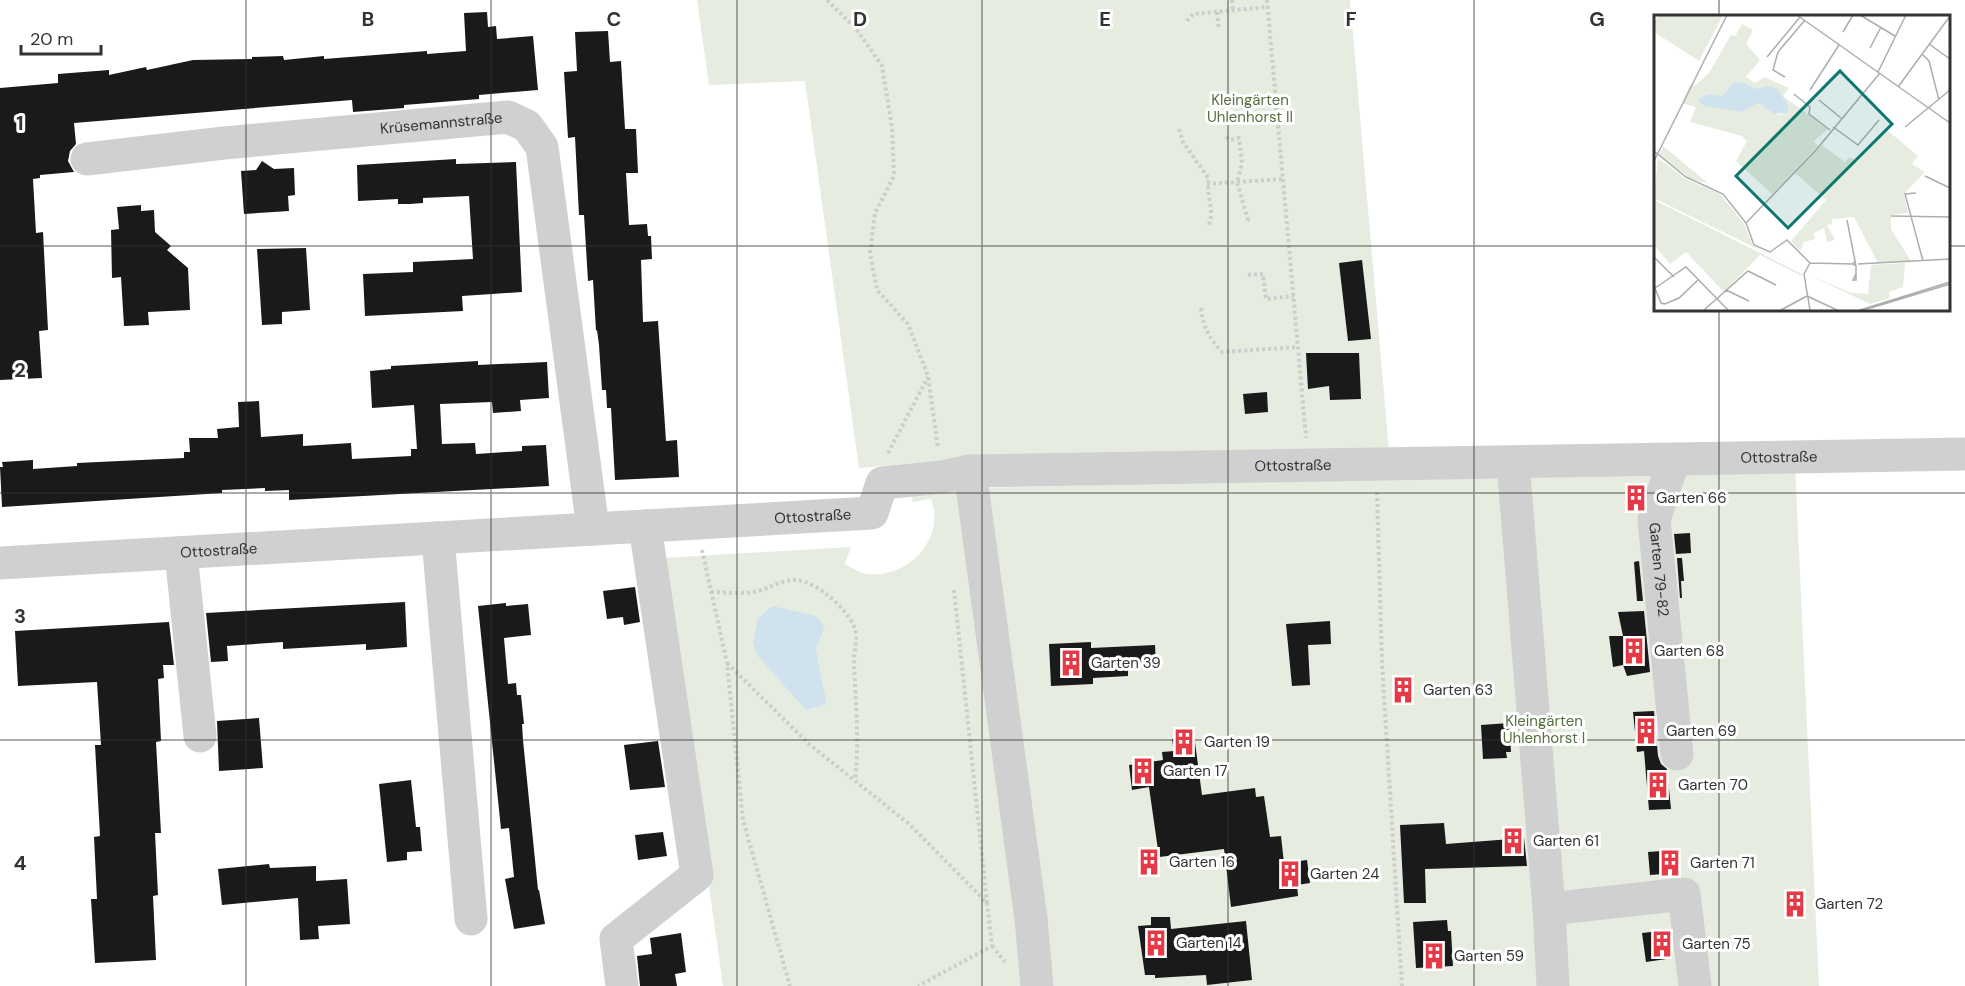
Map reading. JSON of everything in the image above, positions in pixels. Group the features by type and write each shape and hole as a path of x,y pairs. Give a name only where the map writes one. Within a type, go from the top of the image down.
{"street":[{"name":"Krüsemannstraße","path":"87,159 224,143 507,117 527,126 542,147 594,529"},
{"name":"Ottostraße","path":"0,563 872,513 882,483 956,474 1965,454"},
{"name":"Garten 79-82","path":"1674,459 1654,520 1677,754"},
{"path":"1513,462 1549,909 1553,986"},
{"path":"956,474 1029,908 1037,986"},
{"path":"622,986 616,939 697,875 645,526"},
{"path":"438,538 471,919"},
{"path":"181,553 200,736"},
{"path":"1549,909 1684,894 1695,986"}],"path":[{"path":"827,0 857,30 882,66 892,127 894,176 875,213 870,253 877,290 908,324 928,376 956,474"},
{"path":"1232,0 1233,10"},
{"path":"1267,0 1308,466"},
{"path":"1187,21 1193,14 1268,7"},
{"path":"1216,12 1220,30"},
{"path":"1179,129 1183,142 1209,178 1211,212 1208,227"},
{"path":"1226,136 1230,140 1239,138 1242,164 1237,182 1248,220 1246,221"},
{"path":"1208,184 1284,179"},
{"path":"1248,275 1263,273 1266,299 1294,296"},
{"path":"1201,308 1203,324 1209,338 1222,352 1298,346"},
{"path":"882,483 881,468 928,376"},
{"path":"1376,464 1382,663 1402,986"},
{"path":"696,523 727,663 743,820 790,986"},
{"path":"711,592 752,592 798,580 812,584 824,593 851,620 856,630 854,657 857,762 855,781"},
{"path":"918,986 992,946 953,584"},
{"path":"727,663 808,744 909,824 987,903"}],"green space":[{"name":"Kleingärten Uhlenhorst II","path":"697,0 1350,0 1389,452 951,460 859,468 805,81 709,85"},
{"name":"Kleingärten Uhlenhorst I","path":"1795,466 1819,986 723,986 663,558 851,547 845,564 862,573 878,574 893,571 907,565 918,555 933,529 934,514 931,499 913,502 910,493 948,489","holes":["825,627 816,649 827,704 757,655"]}],"water":[{"path":"773,606 816,616 825,627 816,649 827,704 806,710 757,655 753,642 758,618"}],"building":[{"path":"487,12 488,27 496,26 497,39 533,36 538,90 479,95 479,99 404,105 404,108 353,112 352,100 74,123 76,144 70,151 68,161 74,172 40,175 40,178 33,179 36,233 43,232 48,330 39,331 42,378 0,380 0,88 58,83 58,74 109,70 109,75 193,60 283,56 284,60 324,56 324,59 427,51 427,54 466,51 464,13"},
{"path":"608,31 610,62 621,61 625,129 636,129 638,173 626,173 629,225 647,224 648,236 651,236 652,259 641,260 643,322 658,321 666,441 677,440 679,477 615,480 611,408 607,408 606,390 602,390 593,280 588,281 584,215 579,215 575,137 568,138 564,72 577,71 575,32"},
{"path":"456,159 456,164 516,162 522,292 462,296 463,311 365,316 363,274 413,272 413,262 473,259 469,196 423,198 423,203 410,204 398,204 398,199 358,201 357,165"},
{"path":"262,161 274,169 294,168 295,195 288,196 289,211 244,214 241,171 256,170"},
{"path":"141,205 141,211 154,210 155,232 171,246 167,250 188,268 190,310 148,312 149,325 124,326 121,277 112,278 111,230 119,229 117,207"},
{"path":"306,248 310,310 282,312 282,324 262,325 257,249"},
{"path":"1362,260 1371,339 1348,341 1339,263"},
{"path":"1306,353 1359,353 1361,399 1330,400 1329,386 1308,389"},
{"path":"478,361 478,365 547,362 549,398 520,400 521,411 493,413 492,402 440,404 442,444 475,443 476,454 522,451 522,446 546,445 549,486 289,500 289,490 265,491 265,488 222,490 222,493 2,507 0,467 3,467 2,462 33,460 33,469 77,466 77,463 184,458 184,452 190,452 189,438 218,438 217,429 239,427 238,402 259,401 261,437 303,434 303,446 351,443 352,459 411,456 411,449 417,449 414,405 372,408 370,371 391,369 391,366"},
{"path":"1267,392 1268,412 1245,414 1243,394"},
{"path":"1690,533 1691,553 1676,554 1674,534"},
{"path":"1677,558 1682,558 1684,581 1681,581 1682,598 1680,598"},
{"path":"1639,561 1643,601 1637,601 1634,562"},
{"path":"635,587 640,622 624,625 623,617 607,619 603,591"},
{"path":"405,602 407,647 366,650 366,644 283,649 283,642 227,646 228,661 211,662 206,613"},
{"path":"506,603 506,606 528,604 531,635 504,638 508,684 516,683 517,695 521,695 523,740 538,890 545,924 514,929 505,879 514,877 509,828 501,829 478,606"},
{"name":"Garten 68","path":"1644,611 1650,672 1627,676 1623,665 1613,667 1609,636 1623,636 1618,612"},
{"path":"1330,621 1331,644 1308,645 1310,685 1292,686 1286,624"},
{"path":"169,622 174,665 163,665 164,678 158,679 161,741 156,742 161,833 155,833 158,895 153,896 156,960 95,963 91,899 97,899 94,837 100,836 95,745 101,745 97,682 18,686 15,631"},
{"path":"1091,642 1091,648 1155,645 1156,667 1128,669 1128,676 1093,678 1093,684 1051,686 1049,644"},
{"path":"1654,711 1658,756 1661,764 1667,769 1671,809 1649,810 1644,751 1637,752 1633,712"},
{"path":"259,718 263,768 219,771 217,721"},
{"path":"1509,723 1511,752 1506,752 1507,758 1483,759 1481,725"},
{"path":"1194,735 1202,795 1255,788 1256,797 1264,796 1270,837 1281,836 1284,863 1307,860 1310,883 1297,885 1298,896 1231,907 1224,849 1159,857 1149,787 1132,790 1129,765 1163,760 1162,752 1174,751 1172,739"},
{"path":"658,741 665,787 630,790 624,745"},
{"path":"411,780 416,827 420,827 422,851 407,852 407,860 387,862 379,784"},
{"name":"Garten 61","path":"1444,823 1446,844 1524,838 1527,866 1425,869 1426,903 1404,903 1400,825"},
{"path":"663,832 667,856 638,860 635,835"},
{"name":"Garten 71","path":"1675,850 1677,873 1650,875 1648,852"},
{"path":"269,864 270,868 316,866 316,881 347,879 350,924 318,926 319,939 300,940 298,898 222,905 218,869"},
{"path":"1151,917 1170,917 1171,929 1246,921 1252,980 1207,985 1206,975 1155,978 1155,975 1145,975 1138,926 1151,925"},
{"name":"Garten 59","path":"1447,920 1448,931 1451,931 1453,966 1416,968 1413,922"},
{"name":"Garten 75","path":"1669,930 1673,958 1646,962 1642,933"},
{"path":"681,933 686,972 675,974 677,986 640,986 637,956 652,954 650,938"}],"place":[{"name":"Garten 66","path":"1636,498"},
{"name":"Garten 68","path":"1634,651"},
{"name":"Garten 39","path":"1071,663"},
{"name":"Garten 63","path":"1403,690"},
{"name":"Garten 69","path":"1646,731"},
{"name":"Garten 19","path":"1184,742"},
{"name":"Garten 17","path":"1143,771"},
{"name":"Garten 70","path":"1658,785"},
{"name":"Garten 61","path":"1513,841"},
{"name":"Garten 16","path":"1149,862"},
{"name":"Garten 71","path":"1670,863"},
{"name":"Garten 24","path":"1290,874"},
{"name":"Garten 72","path":"1795,904"},
{"name":"Garten 14","path":"1156,943"},
{"name":"Garten 75","path":"1662,944"},
{"name":"Garten 59","path":"1434,956"}]}
